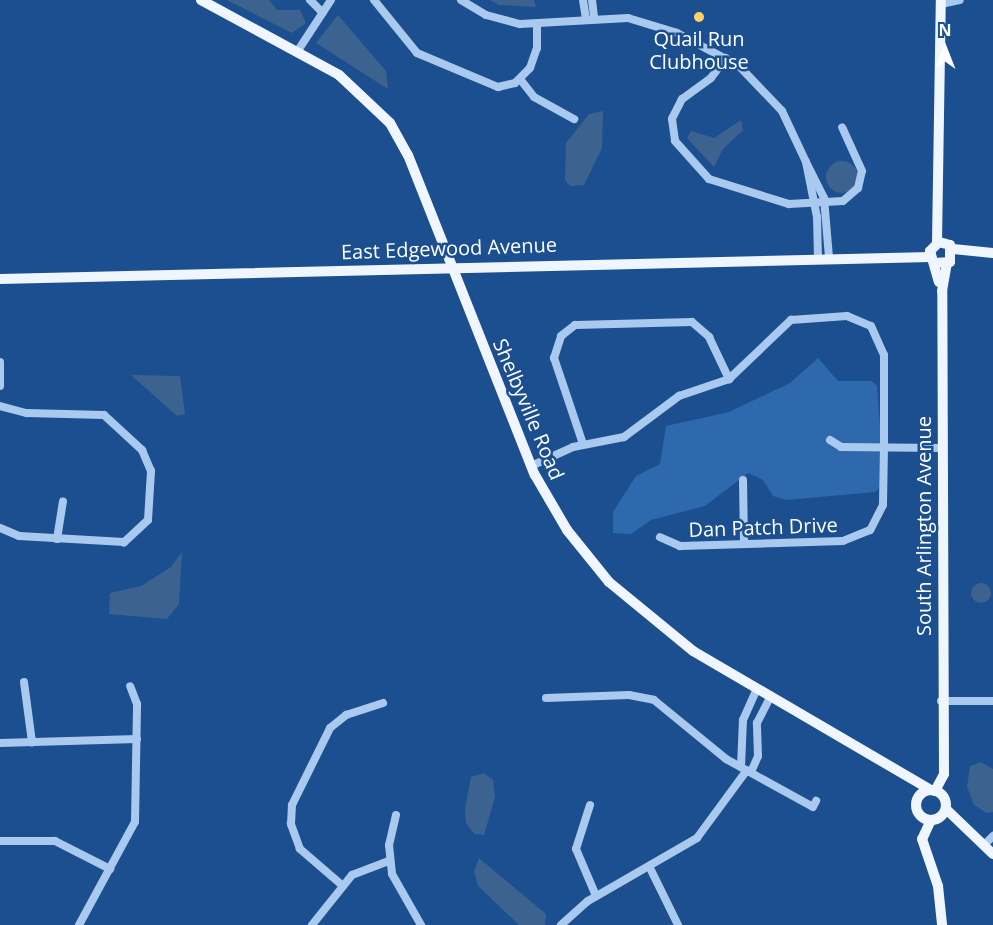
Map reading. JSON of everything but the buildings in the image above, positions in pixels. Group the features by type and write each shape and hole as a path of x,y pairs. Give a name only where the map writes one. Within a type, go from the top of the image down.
{"main road":[{"name":"Shelbyville Road","path":"201,0 353,85 385,116 407,152 531,466 567,530 617,590 671,636 902,772"},
{"name":"South Arlington Avenue","path":"933,791 943,778 944,760 941,702 942,291 950,254 942,213 941,2"},
{"name":"South Arlington Avenue","path":"942,213 933,260 942,291"},
{"path":"898,254 935,244 950,254"},
{"path":"898,254 933,260 950,254 987,253"},
{"name":"East Edgewood Avenue","path":"0,279 898,254"},
{"name":"South Arlington Avenue","path":"944,760 949,775 945,804"},
{"path":"902,772 933,791 963,829 990,849"},
{"path":"902,772 919,798 918,840 928,860"},
{"path":"919,798 933,791"},
{"path":"942,925 922,834 945,804"},
{"path":"918,810 933,819 963,829"}],"street":[{"path":"310,0 323,13"},
{"path":"374,0 424,58 498,87 520,78 536,54 537,25"},
{"path":"461,0 502,21 537,25 590,17 661,27 726,58 774,100 806,162 820,204 823,257"},
{"path":"583,0 590,17"},
{"path":"590,17 592,0"},
{"path":"941,2 960,0"},
{"path":"297,52 323,13 328,1"},
{"path":"726,58 677,106 672,122 675,141 709,179 789,204 820,204 847,199 862,180 861,163 842,127"},
{"path":"520,78 531,94 574,119"},
{"path":"531,466 583,444 620,439 680,396 729,379 791,320 847,316 873,329 884,355 884,447"},
{"path":"583,444 555,361 558,341 575,325 692,322 709,337 729,379"},
{"path":"0,362 0,386"},
{"path":"0,406 27,413 104,415 148,460 151,509 136,536 119,543 19,536 0,528"},
{"path":"830,440 841,447 941,447"},
{"name":"Dan Patch Drive","path":"660,537 674,546 843,542 868,532 883,508 884,447"},
{"path":"742,480 744,544"},
{"path":"57,539 63,501"},
{"path":"24,682 32,742"},
{"path":"79,925 135,822 137,704 130,686"},
{"path":"746,769 743,720 757,688"},
{"path":"546,698 629,695 654,700 746,769 813,807 816,801"},
{"path":"561,925 596,896 650,868 707,828 746,769 758,756 757,723 771,696"},
{"path":"941,702 993,702"},
{"path":"343,886 300,849 291,824 292,805 330,728 346,715 382,703"},
{"path":"0,743 137,740"},
{"path":"590,805 576,849 596,896"},
{"path":"396,815 389,861 398,890 421,925"},
{"path":"990,849 993,836"},
{"path":"0,841 55,841 110,869"},
{"path":"312,925 359,870 389,861"},
{"path":"650,868 678,925"}],"shaded area":[{"path":"227,0 269,0 277,10 300,10 306,23 292,33"},
{"path":"490,0 534,0 536,7 499,5"},
{"path":"338,15 386,71 388,89 316,43"},
{"path":"603,111 602,148 584,185 570,186 565,180 566,143 589,114"},
{"path":"741,120 743,130 723,149 714,167 687,138 691,131 714,138"},
{"path":"842,161 854,165 858,177 854,189 842,193 830,189 826,177 830,165"},
{"path":"818,358 838,381 872,381 877,386 884,484 875,492 786,500 773,496 763,480 748,473 705,506 651,520 631,534 613,533 613,512 636,476 660,464 666,426 729,412 790,383"},
{"path":"131,375 180,376 185,414 177,416"},
{"path":"182,552 179,604 167,619 109,614 110,593 141,586 171,567"},
{"path":"981,583 988,586 991,593 988,600 981,603 974,600 971,593 974,586"},
{"path":"981,762 993,769 993,812 987,813 974,805 967,787 970,766"},
{"path":"484,773 493,780 495,797 484,835 474,834 466,823 465,809 471,777"},
{"path":"479,858 546,914 545,925 519,925 478,886 474,872"}],"place":[{"name":"Quail Run Clubhouse","path":"699,17"}]}
